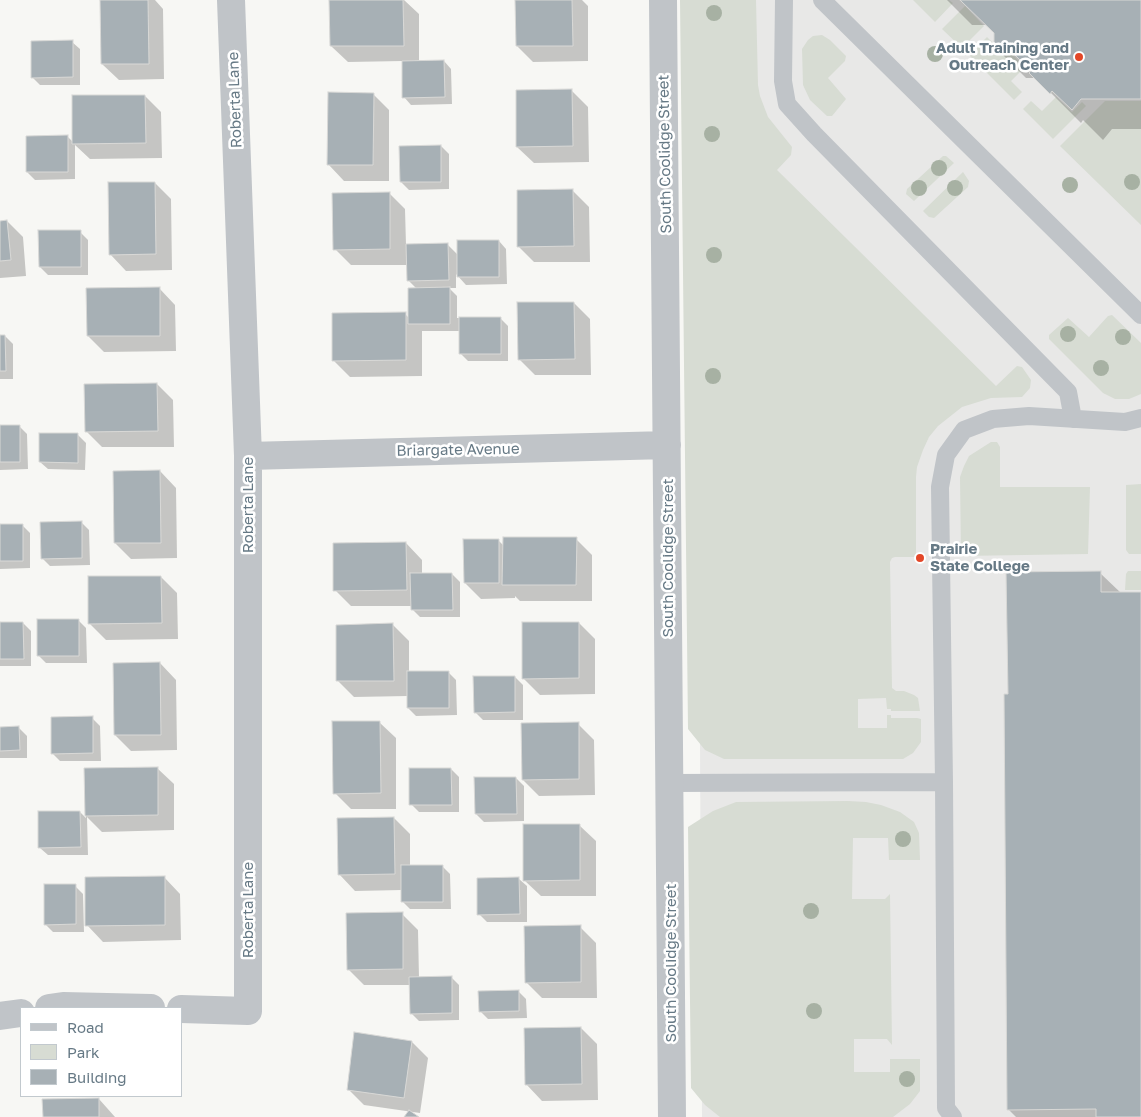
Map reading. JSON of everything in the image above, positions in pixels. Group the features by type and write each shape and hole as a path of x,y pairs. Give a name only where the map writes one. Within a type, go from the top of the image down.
{"street":[{"name":"Roberta Lane","path":"182,1009 248,1011 248,456 231,0"},
{"name":"South Coolidge Street","path":"663,0 672,1117"},
{"name":"Briargate Avenue","path":"248,456 667,445"},
{"path":"56,1007 106,1007"},
{"path":"0,1016 20,1013"}],"lane":[{"path":"784,0 782,81 787,104 814,134 1068,392 1073,419"},
{"path":"822,0 1141,315"},
{"path":"953,1117 946,1108 940,487 946,455 964,430 993,419 1029,416 1124,422 1141,418"},
{"path":"670,783 944,782"}],"shaded area":[{"name":"Prairie State College","path":"696,0 1141,0 1141,1117 702,1117"}],"green space":[{"path":"680,0 756,0 758,85 760,96 768,117 792,147 791,155 777,170 996,386 1017,366 1022,367 1031,380 1030,388 1022,397 991,398 962,407 938,426 929,437 917,467 916,557 895,557 890,562 892,688 896,691 904,691 918,698 920,711 891,711 891,709 887,709 886,698 858,699 858,728 887,728 887,715 891,715 891,718 921,719 921,742 913,753 903,759 724,759 705,750 688,729"},
{"path":"913,0 949,0 953,3 935,22"},
{"path":"965,6 984,26 962,48 942,29"},
{"path":"822,35 830,40 846,56 845,61 828,78 846,99 832,116 827,116 810,100 803,85 802,49 813,36"},
{"path":"987,37 1005,55 1010,51 1024,68 1011,81 1022,92 1014,100 969,55"},
{"path":"1056,97 1072,112 1082,102 1086,106 1053,139 1023,109 1031,101 1042,111"},
{"path":"1105,101 1141,101 1141,225 1060,146"},
{"path":"943,156 946,156 954,163 914,201 906,194 907,189"},
{"path":"963,172 969,181 968,187 934,218 929,217 923,211"},
{"path":"1112,315 1141,343 1141,394 1129,399 1115,399 1103,393 1049,339 1049,335 1068,318 1089,337 1108,316"},
{"path":"991,442 997,442 1000,447 1000,487 1090,487 1088,554 961,556 960,477 969,456"},
{"path":"1141,484 1141,554 1129,554 1126,550 1126,485"},
{"path":"1128,571 1141,571 1141,590 1125,590 1126,574"},
{"path":"848,801 881,805 900,812 914,822 919,833 920,860 889,860 888,838 853,838 852,899 885,899 890,894 892,1045 887,1039 854,1039 854,1072 890,1072 890,1059 920,1059 920,1091 910,1104 893,1117 720,1117 705,1105 691,1088 688,827 713,811 736,802"}],"building":[{"path":"100,0 148,0 149,64 101,64"},
{"path":"329,0 403,0 404,46 330,46"},
{"path":"515,0 572,0 573,46 516,46"},
{"name":"Adult Training and Outreach Center","path":"960,0 1141,0 1141,99 1081,99 1072,110 1052,91 1050,94 1008,48 994,48 994,33"},
{"path":"73,40 73,77 31,78 31,41"},
{"path":"444,60 445,97 402,98 402,61"},
{"path":"572,89 573,146 516,147 516,90"},
{"path":"328,92 374,93 373,165 327,165"},
{"path":"72,95 145,95 146,143 72,144"},
{"path":"68,135 68,172 26,172 26,136"},
{"path":"441,145 441,182 400,182 399,146"},
{"path":"108,182 155,182 156,254 109,255"},
{"path":"573,189 574,246 517,247 517,190"},
{"path":"390,192 390,249 333,250 332,193"},
{"path":"7,220 11,260 0,261 0,221"},
{"path":"38,230 81,230 81,267 39,267"},
{"path":"457,240 499,240 499,277 457,277"},
{"path":"448,243 449,280 407,281 406,244"},
{"path":"160,287 160,336 87,336 86,288"},
{"path":"450,287 450,324 408,324 408,288"},
{"path":"517,302 574,302 575,359 518,360"},
{"path":"406,312 406,360 332,361 332,313"},
{"path":"459,317 501,317 501,354 459,354"},
{"path":"0,335 5,335 6,371 0,371"},
{"path":"157,383 158,431 85,432 84,384"},
{"path":"0,425 20,425 20,462 0,462"},
{"path":"39,433 78,433 78,463 39,462"},
{"path":"160,470 161,543 114,543 113,471"},
{"path":"82,521 82,558 41,559 40,522"},
{"path":"0,524 23,524 23,561 0,561"},
{"path":"503,537 577,537 576,585 502,585"},
{"path":"463,539 499,539 499,583 464,583"},
{"path":"406,542 407,590 333,591 333,543"},
{"path":"1101,571 1101,592 1141,592 1141,1117 1096,1117 1096,1109 1007,1110 1004,694 1008,694 1006,572"},
{"path":"410,573 452,573 453,610 411,610"},
{"path":"88,576 161,576 162,623 88,624"},
{"path":"37,619 79,619 79,656 37,656"},
{"path":"0,622 23,622 24,659 0,659"},
{"path":"522,622 579,622 579,678 522,679"},
{"path":"393,623 394,681 336,681 336,625"},
{"path":"160,662 161,735 114,735 113,663"},
{"path":"407,671 449,671 449,708 407,708"},
{"path":"473,676 515,676 515,712 474,713"},
{"path":"93,716 93,753 51,754 51,717"},
{"path":"332,721 380,721 381,793 333,794"},
{"path":"579,722 579,779 522,780 521,723"},
{"path":"19,726 20,750 0,751 0,727"},
{"path":"158,767 158,815 85,816 84,768"},
{"path":"409,768 451,768 452,805 409,805"},
{"path":"474,777 516,777 517,814 475,814"},
{"path":"38,811 80,811 81,847 38,848"},
{"path":"394,817 395,874 338,875 337,818"},
{"path":"523,824 580,824 580,880 523,881"},
{"path":"401,865 443,865 443,902 401,902"},
{"path":"165,876 165,925 85,926 85,877"},
{"path":"519,877 520,914 477,915 477,878"},
{"path":"44,884 76,884 76,924 44,925"},
{"path":"403,912 403,969 347,970 346,913"},
{"path":"581,925 581,982 525,983 524,926"},
{"path":"452,976 452,1013 410,1014 409,977"},
{"path":"519,990 519,1011 479,1012 478,991"},
{"path":"581,1027 582,1084 525,1085 524,1028"},
{"path":"354,1032 412,1041 404,1098 347,1090"},
{"path":"99,1098 99,1117 43,1117 42,1099"},
{"path":"409,1110 419,1117 404,1117"}],"place":[{"name":"Adult Training and Outreach Center","path":"1079,57"},
{"name":"Prairie State College","path":"920,558"}]}
